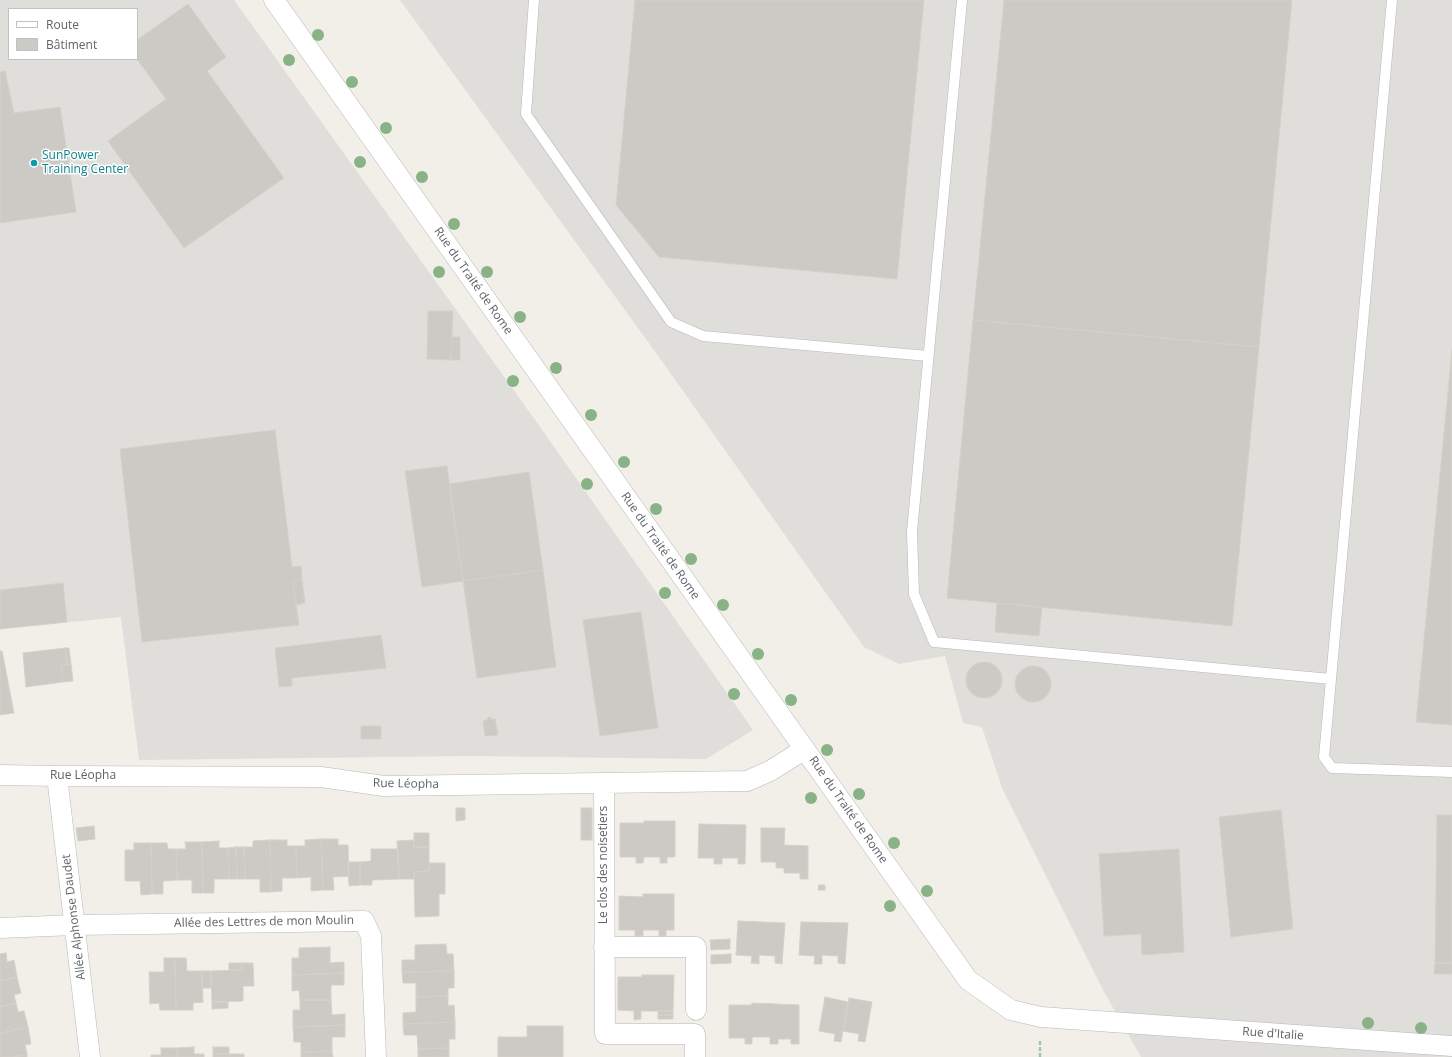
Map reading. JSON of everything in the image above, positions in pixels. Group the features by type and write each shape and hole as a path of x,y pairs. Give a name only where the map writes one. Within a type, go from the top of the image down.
{"street":[{"name":"Rue du Traité de Rome","path":"274,0 968,980 1011,1010 1041,1017 1094,1021"},
{"name":"Rue Léopha","path":"0,775 321,777 384,786 746,782 770,771 804,749"},
{"name":"Allée Alphonse Daudet","path":"57,776 90,1057"},
{"name":"Le clos des noisetiers","path":"604,783 605,1034 695,1034 695,1057"},
{"name":"Allée des Lettres de mon Moulin","path":"75,925 364,920 371,936 376,1057"},
{"path":"0,928 75,925"},
{"path":"604,946 696,947 696,1010"},
{"name":"Rue d'Italie","path":"1094,1021 1452,1046"}],"lane":[{"path":"534,0 526,114 671,322 703,336 928,356"},
{"path":"962,0 912,532 914,594 934,642 1331,679"},
{"path":"1392,0 1324,757 1332,768 1452,772"}],"shaded area":[{"path":"0,0 234,0 538,424 753,730 706,759 470,756 139,760 121,617 0,629"},
{"path":"400,0 1452,0 1452,1057 1141,1057 1103,990 1002,788 982,727 963,723 945,656 899,664 864,647 664,364"}],"building":[{"path":"635,0 924,0 897,279 659,257 616,205"},
{"path":"1004,0 1292,0 1259,347 973,320"},
{"path":"188,4 226,57 207,71 284,178 184,248 108,141 166,99 138,60 138,39"},
{"name":"SunPower Training Center","path":"5,71 14,113 60,107 76,212 0,223 0,72"},
{"path":"428,311 453,311 451,360 427,359"},
{"path":"973,320 1259,347 1232,626 947,598"},
{"path":"452,337 460,337 460,360 451,360"},
{"path":"1452,350 1452,725 1416,722"},
{"path":"275,430 292,567 301,566 302,580 293,581 299,625 142,642 120,449"},
{"path":"447,466 463,581 422,587 405,471"},
{"path":"529,472 543,570 463,581 449,484"},
{"path":"543,570 556,667 477,678 463,581"},
{"path":"302,580 305,603 296,605 293,581"},
{"path":"63,583 67,622 0,629 0,590"},
{"path":"997,603 1042,607 1039,636 995,632"},
{"path":"641,612 658,728 600,736 583,620"},
{"path":"381,635 386,668 292,678 292,686 279,687 275,648"},
{"path":"65,648 67,664 61,665 63,682 26,687 23,653"},
{"path":"65,648 69,648 71,664 67,664"},
{"path":"0,651 2,651 14,713 0,715"},
{"path":"988,662 997,667 1001,673 1001,687 997,693 988,698 980,698 971,693 967,687 966,676 971,667 977,663"},
{"path":"71,664 73,681 63,682 61,665"},
{"path":"1033,666 1046,671 1051,684 1046,697 1033,702 1020,697 1015,684 1020,671"},
{"path":"491,717 491,720 495,719 498,735 485,736 483,721"},
{"path":"361,726 381,726 381,739 361,739"},
{"path":"456,808 465,808 465,820 456,821"},
{"path":"581,808 592,808 592,840 581,840"},
{"path":"1281,810 1293,929 1231,937 1219,817"},
{"path":"1437,815 1452,815 1452,963 1435,963"},
{"path":"644,821 675,821 675,857 667,857 667,863 660,863 660,857 644,857 643,863 636,863 636,857 620,857 620,823 644,823"},
{"path":"699,824 746,825 745,864 738,864 738,858 722,858 722,864 714,864 714,858 698,858"},
{"path":"94,826 95,839 78,841 76,828"},
{"path":"761,828 785,828 784,845 808,846 808,879 800,879 800,873 784,873 784,868 776,868 776,862 761,862"},
{"path":"414,833 429,833 429,847 414,847"},
{"path":"321,839 338,839 338,845 348,845 349,876 333,877 334,890 323,890"},
{"path":"321,839 323,890 311,891 311,877 297,878 296,846 305,846 305,840"},
{"path":"270,840 271,892 260,892 260,879 245,879 244,847 253,847 253,841"},
{"path":"270,840 287,840 287,846 296,846 297,878 282,878 282,891 271,892"},
{"path":"414,840 414,847 429,847 429,871 414,872 414,879 399,879 397,841"},
{"path":"219,841 219,848 228,848 229,879 214,879 214,893 203,893 202,842"},
{"path":"185,842 202,842 203,893 192,893 192,880 177,880 176,849 186,849"},
{"path":"134,843 151,843 152,894 141,895 140,881 125,881 125,850 134,850"},
{"path":"151,843 167,843 168,849 176,849 177,880 163,881 163,894 152,894"},
{"path":"236,847 237,879 229,879 228,848"},
{"path":"236,847 244,847 245,879 237,879"},
{"path":"371,849 398,849 399,879 372,880 372,885 360,885 360,862 371,861"},
{"path":"1179,849 1184,952 1142,955 1141,934 1104,936 1099,854"},
{"path":"348,862 360,862 360,885 349,886"},
{"path":"429,863 445,863 445,894 439,894 439,916 415,917 414,872 429,871"},
{"path":"819,885 825,885 825,890 818,890"},
{"path":"643,894 674,894 674,930 666,930 666,936 659,936 659,930 643,930 643,936 635,936 635,930 619,930 619,896 643,897"},
{"path":"738,921 785,923 782,964 775,963 775,956 759,955 759,964 751,963 752,956 736,955"},
{"path":"801,922 848,923 845,964 838,963 838,956 822,955 822,964 814,964 815,956 799,955"},
{"path":"730,939 730,949 711,950 710,940"},
{"path":"446,944 447,954 453,954 454,971 402,972 402,960 415,960 415,945"},
{"path":"330,947 330,963 344,962 344,973 292,975 292,958 299,958 299,948"},
{"path":"6,953 7,962 14,960 17,977 0,981 0,954"},
{"path":"731,954 731,963 711,964 711,955"},
{"path":"164,958 175,958 176,1010 160,1010 159,1003 150,1004 149,972 164,972"},
{"path":"175,958 186,958 187,971 202,971 203,1002 193,1003 193,1010 176,1010"},
{"path":"229,963 242,963 242,970 229,970"},
{"path":"242,963 253,963 254,986 243,986 243,1001 212,1002 211,971 242,970"},
{"path":"1435,963 1452,963 1452,974 1434,974"},
{"path":"202,971 211,971 211,988 202,988"},
{"path":"454,971 454,988 448,988 448,996 416,997 416,983 403,983 402,972"},
{"path":"344,973 344,985 331,985 331,1000 300,1000 299,990 292,991 292,975"},
{"path":"642,975 674,975 673,1011 641,1011 641,1019 634,1020 634,1011 618,1010 618,977 642,977"},
{"path":"17,977 21,993 14,995 16,1003 0,1007 0,981"},
{"path":"448,996 448,1006 454,1005 455,1022 403,1024 403,1013 416,1012 416,997"},
{"path":"825,997 848,1002 841,1042 834,1041 835,1034 819,1031"},
{"path":"849,998 872,1002 865,1042 858,1041 859,1034 843,1031"},
{"path":"300,1000 331,1000 332,1015 345,1014 345,1025 293,1027 293,1010 300,1010"},
{"path":"212,1002 228,1002 228,1008 212,1009"},
{"path":"16,1003 18,1012 24,1011 28,1027 0,1033 0,1007"},
{"path":"752,1003 799,1005 799,1044 791,1044 791,1039 778,1039 778,1044 770,1044 770,1037 752,1037 752,1044 745,1044 745,1038 729,1038 729,1005 752,1005"},
{"path":"658,1011 673,1011 673,1015 658,1015"},
{"path":"658,1015 673,1015 673,1019 658,1019"},
{"path":"455,1022 455,1039 449,1039 449,1048 418,1049 417,1035 404,1035 403,1024"},
{"path":"345,1025 345,1037 332,1037 332,1051 301,1052 301,1042 294,1042 293,1027"},
{"path":"527,1026 563,1026 563,1057 498,1057 498,1037 527,1037"},
{"path":"28,1027 31,1044 25,1045 27,1054 14,1057 0,1057 0,1033"},
{"path":"194,1047 194,1054 204,1054 204,1057 177,1057 177,1048"},
{"path":"213,1047 229,1047 229,1054 213,1054"},
{"path":"161,1048 177,1048 177,1057 151,1057 151,1055 161,1055"},
{"path":"449,1048 449,1057 418,1057 418,1049"},
{"path":"332,1051 333,1057 301,1057 301,1052"},
{"path":"27,1054 27,1057 14,1057"},
{"path":"213,1054 244,1054 244,1057 213,1057"}],"place":[{"name":"SunPower Training Center","path":"34,163"}]}
